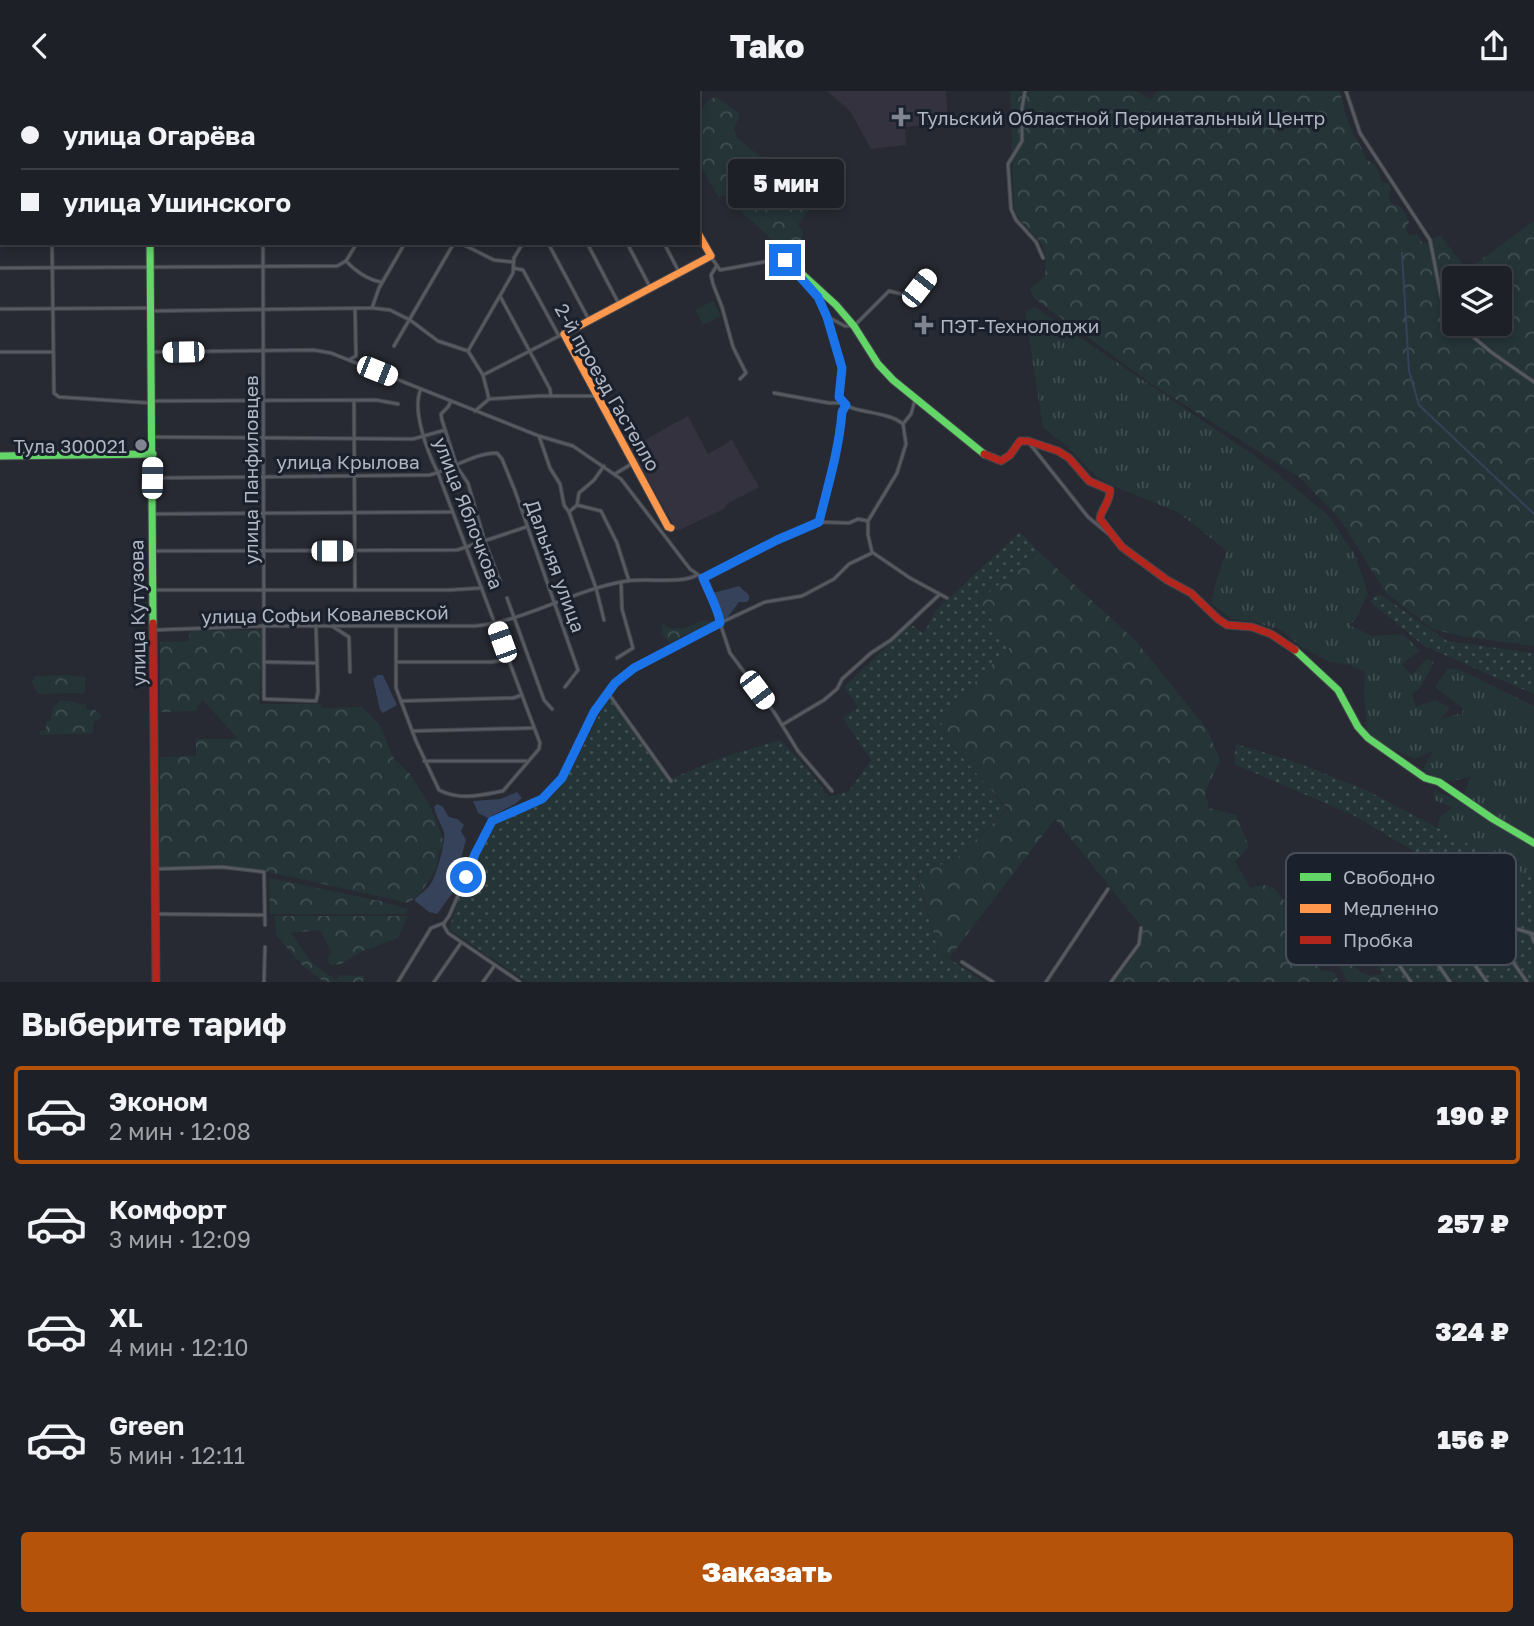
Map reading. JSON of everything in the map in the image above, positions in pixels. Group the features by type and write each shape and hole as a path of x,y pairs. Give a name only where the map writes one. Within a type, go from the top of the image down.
{"street":[{"path":"1025,91 1022,142 1008,164 1008,177 1016,219 1037,242 1043,258"},
{"path":"1346,91 1360,133 1430,240 1442,301"},
{"path":"700,237 716,267 725,270 780,259 789,262 836,305 854,326 878,364 915,400 979,452 1001,461 1020,441 1028,441 1058,451 1069,458 1089,481 1110,491 1110,501 1100,519 1115,540"},
{"path":"51,245 54,393 57,397 152,402 376,400 398,404"},
{"name":"улица Кутузова","path":"150,245 156,982"},
{"name":"улица Панфиловцев","path":"263,245 263,696 267,700 316,701 316,663"},
{"path":"0,268 337,266 345,261 356,245"},
{"path":"372,307 382,282 404,245"},
{"path":"394,346 453,245"},
{"path":"464,245 494,260 513,262"},
{"path":"468,351 500,296 522,245"},
{"path":"549,245 589,320"},
{"path":"588,245 619,304"},
{"path":"628,245 650,287"},
{"path":"665,245 679,272"},
{"path":"484,375 711,256"},
{"path":"345,261 375,281 382,282"},
{"path":"789,262 818,297 827,317 842,368 839,394 832,403"},
{"path":"716,267 711,275 713,284 733,347 746,373 740,379"},
{"name":"2-й проезд Гастелло","path":"513,268 523,270 668,527 671,528"},
{"path":"827,317 845,326 854,326 889,291 910,296 931,272"},
{"path":"500,296 550,389 551,396"},
{"path":"0,309 372,307 390,310 410,320 438,341 468,351 484,375 489,400"},
{"path":"349,360 356,356 355,308"},
{"path":"1472,336 1534,382"},
{"path":"152,352 313,350 331,353 539,436 572,446 604,466 615,474 697,575 703,578 730,653 798,751 832,792"},
{"path":"0,352 53,352"},
{"name":"улица Яблочкова","path":"421,389 416,398 429,455 439,473 540,745 539,750 528,761"},
{"path":"774,393 883,413 903,424"},
{"path":"819,522 828,483 834,470 844,404 839,394"},
{"path":"475,411 489,400 596,396"},
{"path":"915,400 911,414 903,424 906,444 897,473 869,520 868,535 872,552 947,598"},
{"path":"354,401 355,590"},
{"name":"улица Яблочкова","path":"451,401 441,414 445,430 457,467 468,483 485,542 500,581"},
{"path":"152,437 355,439 425,437 445,430"},
{"path":"539,436 550,468 560,484 564,505 569,512 596,588 604,620"},
{"path":"1028,441 1088,517 1115,540 1156,572 1191,593 1223,622 1237,627 1252,627 1284,641 1338,690 1358,727 1368,738 1425,778 1439,782 1493,820 1534,843"},
{"name":"улица Крылова","path":"152,478 430,475 457,467 473,457 497,453"},
{"name":"Дальняя улица","path":"497,453 502,459 578,670 565,687"},
{"path":"0,456 153,454"},
{"path":"615,474 633,463"},
{"path":"569,512 578,505 579,493 594,480 604,466"},
{"path":"578,505 601,510 617,543 629,581"},
{"path":"152,514 453,512"},
{"path":"703,578 819,522 849,523 858,519 869,520"},
{"path":"152,551 457,550 527,526"},
{"path":"520,982 445,930 444,923 489,826 500,817 549,795 567,770 594,712 615,683 634,668 720,620 765,602 802,596 834,579 849,564 872,552"},
{"name":"улица Софьи Ковалевской","path":"154,630 265,626 475,627 496,624 554,602 621,582 686,580 697,575"},
{"path":"617,659 633,648 622,609 621,582"},
{"path":"153,590 482,588"},
{"path":"782,725 838,689 842,679 871,653 891,640 939,595"},
{"name":"улица Яблочкова","path":"507,598 544,700 552,709"},
{"path":"264,662 316,663 316,626"},
{"path":"332,627 349,637 349,672"},
{"path":"396,627 396,688 424,761 439,790 463,797 503,791 528,761"},
{"path":"396,662 492,662 509,659"},
{"path":"608,693 671,781"},
{"path":"401,701 513,698 522,695"},
{"path":"414,731 533,727"},
{"path":"424,761 528,761"},
{"path":"156,869 222,867 264,872 265,926"},
{"path":"1046,982 1108,889"},
{"path":"156,914 265,915"},
{"path":"398,982 431,928 444,923"},
{"path":"1111,982 1139,944 1141,928"},
{"path":"1532,933 1534,942"},
{"path":"434,982 461,943"},
{"path":"264,982 265,947"},
{"path":"962,962 993,982"},
{"path":"483,982 495,965"},
{"path":"1399,965 1411,982"},
{"path":"1438,965 1450,982"},
{"path":"1475,965 1487,982"},
{"path":"1515,965 1527,982"}],"shaded area":[{"name":"Тульский Областной Перинатальный Центр","path":"827,91 946,91 948,123 905,127 906,145 871,149 850,111"},
{"path":"688,416 708,454 732,440 759,487 727,504 724,509 677,531 630,448"}],"green space":[{"path":"1010,91 1137,91 1151,100 1157,91 1340,91 1346,116 1365,158 1377,168 1382,182 1388,183 1391,188 1388,197 1392,204 1401,207 1409,222 1406,229 1409,235 1417,234 1423,244 1440,235 1464,266 1442,266 1442,336 1512,336 1512,266 1472,266 1534,221 1534,646 1467,637 1432,629 1386,593 1339,518 1299,477 1153,385 1034,298 1030,289 1045,276 1044,250 1041,242 1020,219 1014,208"},
{"path":"716,97 740,114 734,129 737,138 810,196 814,203 798,224 803,232 801,243 796,247 778,245 723,195 719,198 700,165 700,111 709,100"},
{"path":"713,301 721,316 703,325 695,310"},
{"path":"1035,307 1258,458 1329,516 1355,555 1368,593 1356,619 1349,625 1372,636 1403,634 1420,651 1402,664 1412,675 1427,658 1434,663 1419,689 1412,694 1416,707 1435,700 1450,708 1441,719 1457,714 1462,716 1463,709 1435,687 1448,668 1458,669 1534,706 1534,883 1516,873 1516,853 1480,853 1437,829 1440,817 1453,807 1434,800 1434,790 1461,802 1471,776 1452,781 1441,780 1423,769 1433,751 1415,759 1392,749 1368,733 1364,697 1365,672 1351,665 1329,662 1300,646 1281,630 1231,619 1211,603 1227,551 1179,513 1096,476 1067,446 1043,428 1025,312"},
{"path":"1020,532 1041,554 978,600 1010,647 977,679 938,729 1007,809 958,857 917,875 938,951 984,982 527,982 449,929 483,841 498,823 552,796 573,767 612,696 668,780 726,756 780,740 806,767 829,797 849,791 871,760 843,718 858,707 844,687 910,624 924,633 936,610"},
{"path":"1041,554 1136,641 1207,729 1220,760 1205,792 1209,808 1236,815 1249,847 1235,861 1250,888 1264,885 1273,888 1286,902 1286,965 1319,965 1320,970 1334,972 1339,982 1114,982 1137,949 1142,927 1055,819 949,958 938,950 918,875 958,857 1008,809 938,729 977,679 1010,647 978,600"},
{"path":"1380,594 1447,641 1534,653 1534,694 1424,646 1369,601"},
{"path":"704,620 716,622 716,625 670,642 660,633 663,627 661,622 669,628 684,628"},
{"path":"263,630 259,704 321,704 322,708 362,707 379,724 394,759 410,774 430,806 444,845 439,852 436,869 422,891 409,903 264,871 220,865 160,867 160,757 196,756 196,739 238,739 202,699 196,711 160,712 160,642 189,641 189,631"},
{"path":"35,676 85,677 85,693 38,694 32,682"},
{"path":"61,700 86,704 86,709 95,710 102,717 93,722 93,733 40,735 40,731 46,730 46,721 50,721 53,708"},
{"path":"1236,744 1295,762 1366,790 1485,853 1416,853 1353,815 1234,764"},
{"path":"1516,869 1534,879 1534,982 1386,982 1378,965 1516,965"},
{"path":"269,878 408,909 405,914 270,914"},
{"path":"274,916 407,916 398,938 360,952 341,964 330,965 327,958 332,953 320,930 291,933 312,963 336,980 339,975 364,976 363,982 324,982 302,965 277,936"},
{"path":"1339,965 1351,965 1369,976 1381,974 1385,982 1348,982"}],"water":[{"path":"739,586 749,595 749,599 747,602 739,602 727,618 724,618 712,599 713,593"},
{"path":"383,675 397,705 383,713 373,679"},
{"path":"517,792 522,798 488,818 478,813 473,801 500,799"},
{"path":"437,804 442,806 449,817 464,825 461,831 466,840 456,876 456,888 437,914 429,912 414,900 427,889 438,868 444,833 434,807"}],"waterway":[{"path":"1402,253 1409,371 1419,405 1534,514"}],"traffic: fast":[{"path":"150,245 153,623"},
{"path":"789,262 836,305 854,326 878,364 893,380 984,454"},
{"path":"0,456 153,454"},
{"path":"1295,650 1338,690 1358,727 1368,738 1425,778 1439,782 1534,843"}],"traffic: slow":[{"path":"671,528 668,527 564,334 711,256 700,237"}],"traffic: jam":[{"path":"984,454 1001,461 1010,455 1020,441 1058,451 1069,458 1089,481 1110,490 1100,519 1122,547 1167,580 1191,593 1227,625 1252,627 1271,634 1295,650"},
{"path":"153,623 156,982"}],"place":[{"name":"Тульский Областной Перинатальный Центр","path":"901,117"},
{"name":"ПЭТ-Технолоджи","path":"924,325"},
{"name":"Тула 300021","path":"141,445"}],"route":[{"path":"466,877 492,821 519,811 549,795 573,758 594,712 615,683 634,668 720,623 721,618 710,599 703,578 819,522 828,483 834,470 842,412 846,405 839,397 841,360 821,301 785,260"}]}
